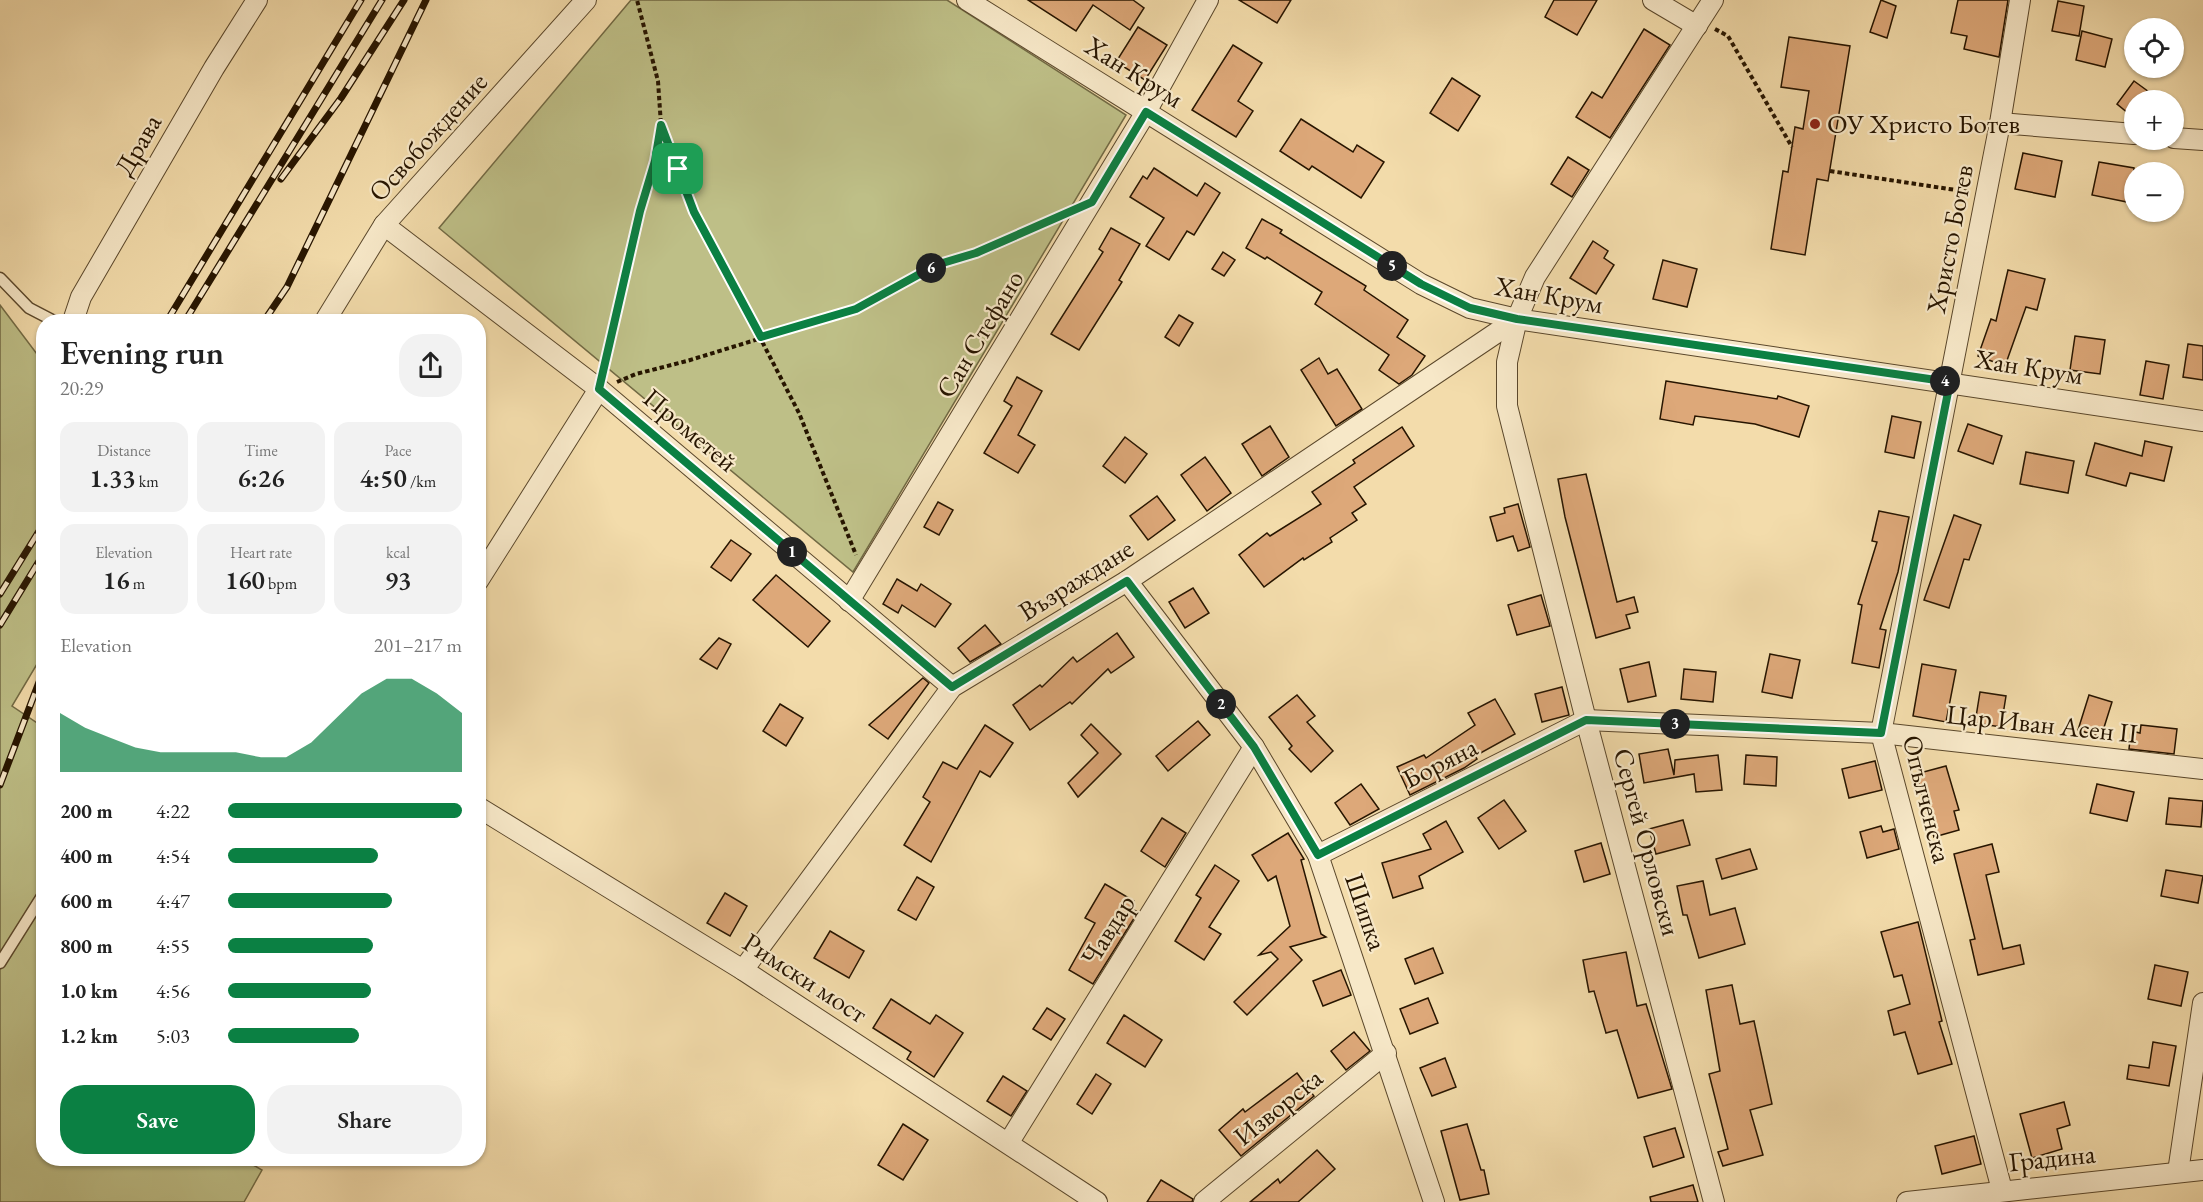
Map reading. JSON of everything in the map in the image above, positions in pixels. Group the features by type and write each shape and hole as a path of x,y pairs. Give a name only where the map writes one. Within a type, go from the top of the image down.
{"street":[{"name":"Драва","path":"75,314 81,297 214,68 257,0"},
{"name":"Освобождение","path":"329,314 384,225 586,0"},
{"name":"Хан Крум","path":"968,0 1421,284 1470,308 1517,319 2203,421"},
{"name":"Сан Стефано","path":"849,601 1146,112 1208,0"},
{"path":"1653,0 1698,23"},
{"name":"Сергей Орловски","path":"1713,0 1535,277 1517,319 1507,363 1507,406 1586,720 1714,1202"},
{"name":"Христо Ботев","path":"1950,382 2000,123 2020,0"},
{"path":"2000,123 2124,133"},
{"path":"2184,139 2203,140"},
{"name":"Прометей","path":"384,225 599,389 952,687"},
{"name":"Възраждане","path":"743,970 952,687 1127,581 1517,319"},
{"name":"Опълченска","path":"1950,382 1881,733 2002,1190"},
{"path":"486,568 599,389"},
{"name":"Шипка","path":"1127,581 1254,747 1318,855 1434,1202"},
{"name":"Цар Иван Асен II","path":"1586,720 1881,733 2203,769"},
{"name":"Боряна","path":"1318,855 1586,720"},
{"name":"Чавдар","path":"1009,1142 1254,747"},
{"name":"Римски мост","path":"486,812 743,970 1009,1142 1097,1202"},
{"path":"2178,1172 2203,1003"},
{"name":"Изворска","path":"1204,1202 1386,1053"},
{"name":"Градина","path":"1907,1202 2203,1170"}],"lane":[{"path":"0,278 29,308 41,314"},
{"path":"0,963 36,906"}],"path":[{"path":"599,389 640,211 655,161 661,125 658,81 638,0"},
{"path":"1698,23 1728,36 1792,147"},
{"path":"661,125 694,212 799,413 864,576"},
{"path":"1830,171 1986,194"},
{"path":"599,389 636,374 687,361 856,309 936,265 976,253 1092,202"}],"green space":[{"path":"631,0 947,0 1126,115 853,572 439,228"},
{"path":"0,305 36,353 36,666 12,706 36,722 36,1166 255,1166 262,1170 244,1202 0,1202"}],"building":[{"path":"1028,0 1133,0 1144,8 1130,30 1093,5 1076,31"},
{"path":"1239,0 1291,0 1277,23"},
{"path":"1554,0 1597,0 1577,35 1545,17"},
{"path":"1881,0 1896,6 1887,38 1870,32"},
{"path":"1958,0 2008,0 1999,57 1964,49 1967,36 1951,33"},
{"path":"2058,1 2084,6 2079,36 2052,31"},
{"path":"1138,27 1167,45 1145,80 1116,62"},
{"path":"1644,29 1670,45 1610,138 1576,117 1592,92 1602,98"},
{"path":"2082,31 2112,39 2105,67 2076,60"},
{"path":"1789,37 1850,46 1828,181 1817,179 1805,255 1771,249 1783,171 1788,172 1795,127 1803,129 1809,91 1781,87"},
{"path":"1233,45 1262,63 1238,101 1253,111 1236,137 1192,110"},
{"path":"1452,78 1480,96 1458,131 1430,113"},
{"path":"2134,81 2146,90 2127,90"},
{"path":"2124,95 2124,110 2117,104"},
{"path":"1301,119 1353,152 1357,145 1384,162 1361,198 1312,166 1309,170 1280,151"},
{"path":"2023,153 2062,161 2055,197 2015,189"},
{"path":"1568,157 1589,170 1572,197 1551,184"},
{"path":"2099,162 2124,166 2124,201 2092,195"},
{"path":"1154,168 1197,196 1205,183 1220,193 1194,235 1187,231 1169,260 1146,246 1164,218 1130,197 1143,176 1147,179"},
{"path":"1262,219 1282,230 1280,233 1366,286 1364,290 1408,320 1397,337 1425,356 1412,375 1399,384 1379,370 1389,355 1315,304 1322,292 1267,257 1265,259 1246,248"},
{"path":"1111,228 1140,244 1119,280 1122,282 1079,350 1051,334 1103,252 1099,249"},
{"path":"1593,241 1608,251 1604,258 1614,265 1596,294 1570,278"},
{"path":"1223,252 1235,260 1224,276 1212,269"},
{"path":"1663,260 1697,269 1687,307 1653,299"},
{"path":"2008,270 2045,279 2037,310 2026,307 2005,366 1978,356 1991,319 1996,321"},
{"path":"1179,315 1193,323 1179,346 1165,337"},
{"path":"2075,336 2105,340 2100,374 2070,370"},
{"path":"2188,344 2203,346 2203,380 2183,377"},
{"path":"1319,358 1328,374 1337,369 1362,409 1336,426 1301,370"},
{"path":"2146,361 2169,365 2163,399 2140,395"},
{"path":"1017,377 1042,391 1018,435 1035,445 1018,473 984,453 1012,406 1004,401"},
{"path":"1666,381 1777,399 1778,396 1809,406 1799,437 1755,424 1695,416 1693,425 1660,419"},
{"path":"1892,416 1921,422 1914,458 1885,452"},
{"path":"1968,424 2002,436 1993,464 1958,451"},
{"path":"1270,426 1289,457 1262,476 1242,444"},
{"path":"1402,427 1414,446 1354,487 1366,504 1352,513 1357,520 1330,538 1332,542 1304,560 1303,558 1264,587 1239,555 1267,533 1270,536 1321,504 1312,492 1355,463 1353,460"},
{"path":"1125,437 1147,454 1125,483 1103,466"},
{"path":"2145,441 2172,447 2164,481 2130,473 2126,486 2086,475 2095,443 2142,456"},
{"path":"2026,452 2074,461 2068,493 2020,484"},
{"path":"1205,457 1231,493 1207,511 1181,475"},
{"path":"1586,474 1617,602 1634,597 1638,612 1626,615 1630,628 1596,638 1565,517 1558,479"},
{"path":"1157,496 1175,520 1148,540 1130,516"},
{"path":"938,502 953,510 939,535 924,527"},
{"path":"1518,504 1530,547 1518,551 1513,536 1497,541 1490,517 1505,513 1504,508"},
{"path":"1879,511 1909,517 1898,572 1880,629 1886,630 1879,668 1852,663 1862,605 1858,604 1877,542 1872,541"},
{"path":"1954,515 1981,525 1969,560 1964,559 1949,608 1924,600"},
{"path":"731,540 751,554 731,581 711,567"},
{"path":"776,575 830,621 808,647 753,600"},
{"path":"897,579 917,591 921,584 951,604 935,627 902,605 898,613 883,604"},
{"path":"1193,588 1209,613 1185,628 1169,602"},
{"path":"1541,595 1550,626 1517,635 1508,605"},
{"path":"985,625 1001,644 970,662 958,648"},
{"path":"1117,633 1134,657 1111,673 1108,669 1072,704 1070,702 1030,730 1013,705 1040,685 1042,687 1073,657 1077,662"},
{"path":"719,638 731,644 717,669 700,659"},
{"path":"1770,654 1800,660 1792,698 1762,692"},
{"path":"1649,662 1656,696 1628,702 1620,669"},
{"path":"1922,664 1956,670 1946,722 1913,716"},
{"path":"1684,669 1716,672 1713,702 1681,699"},
{"path":"923,678 929,683 888,739 869,725"},
{"path":"1562,687 1569,715 1542,722 1535,694"},
{"path":"1980,692 2006,696 2001,727 1975,723"},
{"path":"1297,695 1315,716 1307,722 1333,751 1311,772 1289,749 1292,746 1269,717"},
{"path":"2089,695 2112,702 2101,737 2078,730"},
{"path":"1495,699 1515,734 1475,756 1477,759 1464,768 1410,795 1397,767 1424,755 1426,758 1475,725 1468,713"},
{"path":"780,704 803,718 786,746 763,731"},
{"path":"1198,721 1210,735 1168,771 1156,756"},
{"path":"1091,724 1121,754 1078,797 1068,783 1098,753 1081,735"},
{"path":"985,725 1013,743 990,777 980,771 931,862 904,845 930,802 923,797 943,762 957,769"},
{"path":"2141,725 2177,729 2174,754 2129,749 2131,731 2140,733"},
{"path":"1668,749 1674,775 1675,760 1718,755 1722,790 1696,792 1694,774 1644,783 1639,754"},
{"path":"1746,755 1777,757 1776,786 1744,784"},
{"path":"1875,761 1882,790 1849,798 1842,769"},
{"path":"1946,766 1959,810 1954,811 1959,830 1934,837 1916,774"},
{"path":"1361,784 1379,809 1350,825 1335,803"},
{"path":"2097,784 2134,792 2127,821 2090,813"},
{"path":"2169,798 2203,801 2201,827 2166,824"},
{"path":"1504,800 1526,831 1499,849 1478,818"},
{"path":"1162,818 1186,833 1165,867 1141,851"},
{"path":"1683,820 1690,845 1656,854 1649,829"},
{"path":"1446,821 1463,852 1419,876 1423,888 1393,898 1382,863 1431,849 1423,834"},
{"path":"1881,826 1883,832 1894,829 1899,849 1867,858 1860,832"},
{"path":"1288,833 1304,859 1301,860 1321,934 1326,937 1290,947 1302,960 1247,1015 1234,1002 1278,959 1271,952 1259,955 1290,926 1276,876 1268,881 1252,855"},
{"path":"1601,843 1610,874 1584,882 1575,851"},
{"path":"1992,844 1999,872 1986,875 2003,949 2020,945 2024,964 1978,975 1970,940 1975,939 1954,854"},
{"path":"1750,849 1757,869 1722,879 1716,859"},
{"path":"1215,865 1239,881 1209,927 1221,934 1204,960 1175,941 1201,898 1196,895"},
{"path":"2166,870 2203,876 2198,903 2161,896"},
{"path":"917,877 934,887 916,920 898,910"},
{"path":"1703,881 1710,915 1735,908 1745,944 1699,958 1687,915 1683,915 1677,886"},
{"path":"1105,884 1134,901 1130,908 1138,912 1093,984 1069,970 1095,923 1085,918"},
{"path":"725,893 747,906 730,936 707,923"},
{"path":"1918,922 1942,1021 1939,1022 1952,1064 1918,1074 1905,1032 1894,1035 1888,1011 1910,1004 1902,975 1894,977 1881,932"},
{"path":"830,931 864,951 849,978 814,958"},
{"path":"1433,948 1443,973 1415,984 1405,959"},
{"path":"1626,952 1637,1006 1646,1004 1672,1089 1638,1098 1617,1030 1606,1033 1594,991 1589,992 1583,960"},
{"path":"2155,965 2188,972 2181,1006 2148,999"},
{"path":"1341,970 1351,995 1323,1006 1313,981"},
{"path":"1732,985 1740,1024 1754,1021 1772,1104 1750,1110 1763,1155 1723,1166 1718,1152 1728,1149 1709,1074 1720,1071 1706,990"},
{"path":"1428,998 1438,1023 1410,1034 1400,1009"},
{"path":"891,999 930,1024 936,1015 963,1033 934,1077 907,1059 911,1052 873,1028"},
{"path":"1047,1008 1065,1019 1051,1040 1033,1029"},
{"path":"1124,1015 1162,1040 1145,1067 1107,1043"},
{"path":"1354,1032 1370,1051 1346,1070 1331,1051"},
{"path":"2153,1042 2176,1046 2169,1086 2127,1079 2129,1065 2149,1068"},
{"path":"1445,1058 1456,1087 1432,1096 1420,1068"},
{"path":"1297,1073 1314,1096 1241,1156 1219,1130 1243,1109 1245,1112"},
{"path":"1096,1074 1111,1084 1092,1114 1077,1104"},
{"path":"1003,1076 1027,1091 1011,1116 987,1101"},
{"path":"2064,1102 2070,1125 2057,1129 2062,1149 2032,1158 2020,1114"},
{"path":"903,1124 928,1140 903,1180 878,1165"},
{"path":"1467,1124 1481,1170 1484,1170 1489,1194 1460,1200 1441,1131"},
{"path":"1675,1128 1684,1157 1653,1167 1644,1137"},
{"path":"1974,1136 1981,1164 1942,1174 1935,1146"},
{"path":"1317,1150 1335,1169 1298,1202 1250,1202 1278,1179 1280,1183"},
{"path":"1161,1180 1193,1199 1192,1202 1147,1202"},
{"path":"1693,1185 1698,1202 1651,1202 1650,1197"}],"railway":[{"path":"171,314 361,0"},
{"path":"189,314 382,0"},
{"path":"281,179 341,98 404,0"},
{"path":"269,314 287,287 426,0"},
{"path":"0,594 36,536"},
{"path":"0,625 36,566"},
{"path":"0,785 36,690"}],"place":[{"name":"ОУ Христо Ботев","path":"1815,124"}],"route":[{"path":"1146,112 1421,284 1470,308 1517,319 1950,382 1881,733 1586,720 1318,855 1254,747 1127,581 952,687 599,389 640,211 655,161 661,125 678,169 694,212 761,337 856,309 936,265 976,253 1092,202 1146,112"}]}
